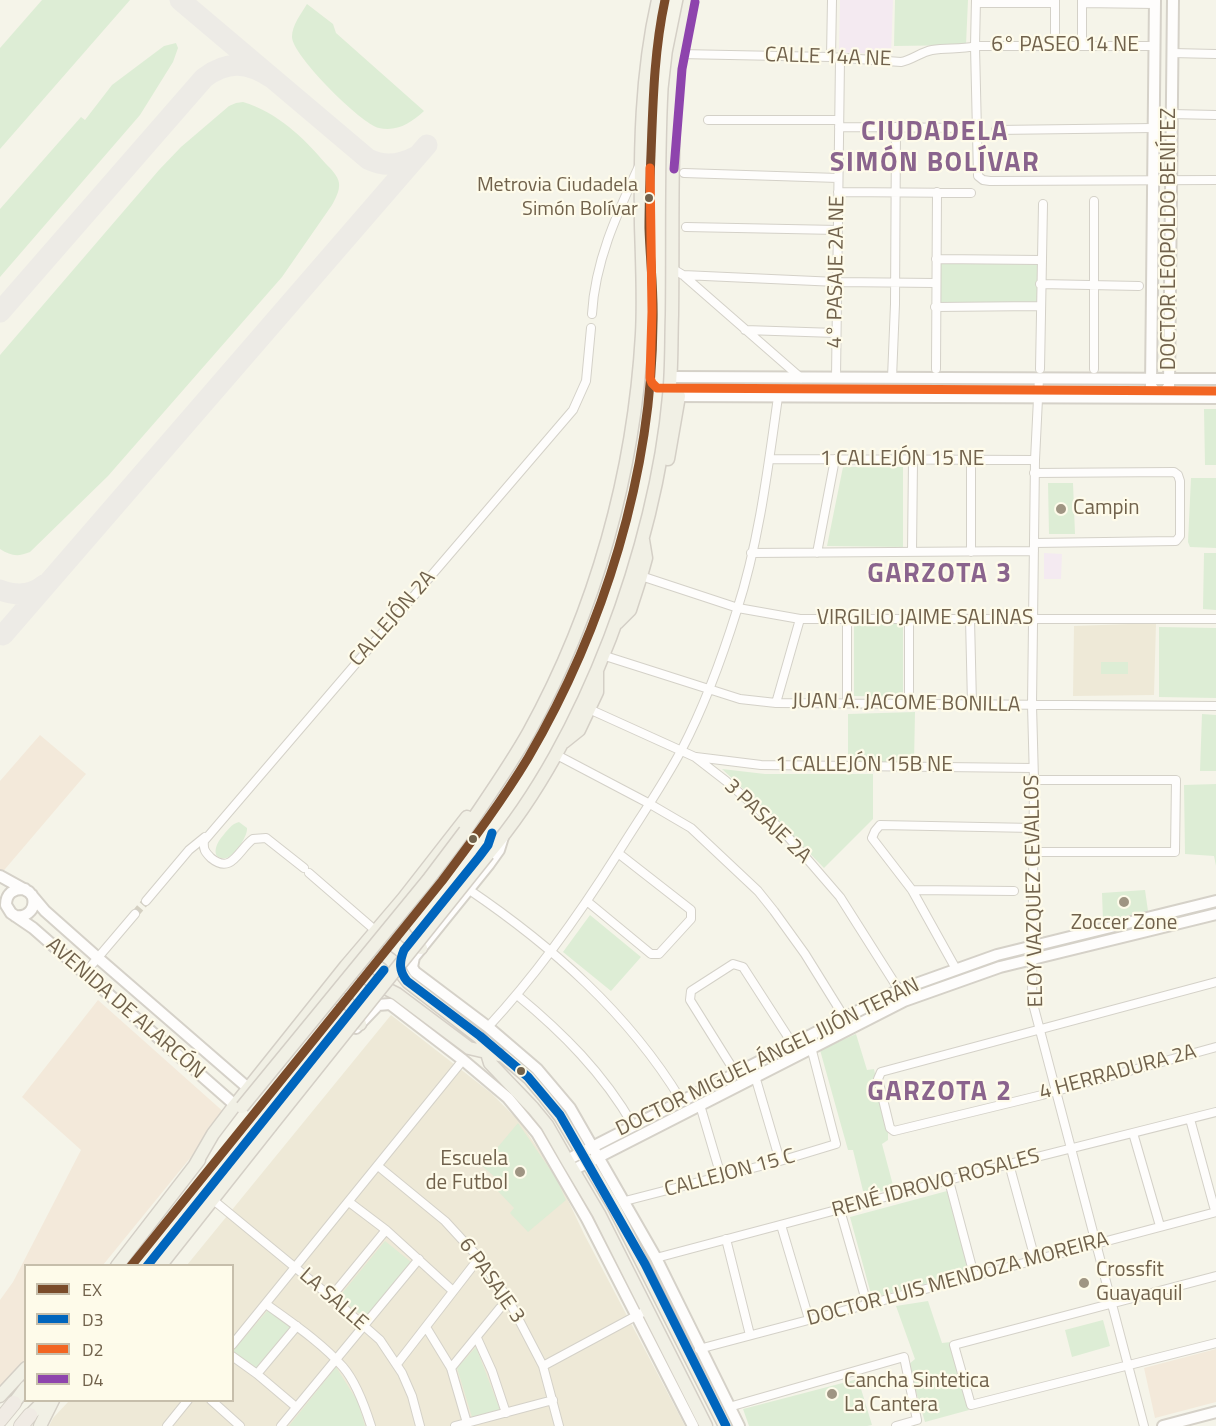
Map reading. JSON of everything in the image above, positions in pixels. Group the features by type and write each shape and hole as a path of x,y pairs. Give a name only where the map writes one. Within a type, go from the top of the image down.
{"highway":[{"path":"0,1420 14,1403"}],"main road":[{"path":"119,1264 238,1106 421,888 465,831 529,732 567,656 589,598 619,496 634,410 642,334 640,161 646,66 658,0"},
{"path":"162,1264 503,837 558,749 600,661 613,628 642,536 652,496 662,491 674,396 670,377 678,272 674,121 679,54 690,0"},
{"path":"613,628 630,610 641,576 646,558 642,536"},
{"path":"558,749 579,730 597,692 600,661"},
{"path":"238,1106 248,1088 391,914 456,830 484,802"},
{"path":"391,914 406,936 421,948"},
{"path":"372,936 375,948 391,960 408,982 479,1037 484,1043 490,1063 547,1125 598,1214 642,1312 706,1426"},
{"path":"346,966 358,970 371,981 397,994 469,1048 503,1056 529,1078 590,1154 614,1207 725,1426"},
{"path":"323,995 333,996 351,1005 357,1011 360,1024"},
{"path":"0,1396 24,1370"},
{"path":"14,1403 24,1390"},
{"path":"25,1421 44,1402"},
{"path":"40,1426 52,1402"}],"street":[{"path":"831,57 832,0"},
{"name":"DOCTOR LEOPOLDO BENÍTEZ","path":"1155,2 1151,386 1160,398 1169,386 1173,0"},
{"path":"1055,46 1055,2 976,1 978,176 990,181 1216,180"},
{"path":"1082,46 1082,2 1155,2"},
{"name":"CALLE 14A NE","path":"679,54 831,57 901,62 912,60 932,50 963,49 975,46"},
{"name":"6° PASEO 14 NE","path":"975,46 1154,46"},
{"path":"1172,53 1216,54"},
{"name":"4° PASAJE 2A NE","path":"836,378 840,58"},
{"path":"1172,114 1216,115"},
{"path":"708,120 839,123 896,128 978,128"},
{"path":"892,378 896,128"},
{"path":"996,130 1153,129"},
{"path":"592,314 595,282 606,242 640,161"},
{"path":"684,173 838,178"},
{"path":"838,192 971,193"},
{"path":"936,369 935,283 938,192"},
{"path":"1094,201 1094,369"},
{"name":"ELOY VAZQUEZ CEVALLOS","path":"1043,204 1035,460 1032,1000 1144,1426"},
{"path":"686,227 838,230"},
{"path":"936,259 1041,260"},
{"path":"678,272 837,282 935,283"},
{"path":"678,272 801,378"},
{"path":"1040,284 1139,285"},
{"path":"935,308 1040,306"},
{"name":"CALLEJÓN 2A","path":"146,901 189,850 206,837 573,410 583,390 588,368 591,328"},
{"path":"745,330 836,333"},
{"path":"670,377 892,378 1039,374 1151,379 1216,379"},
{"path":"674,396 1216,398"},
{"path":"488,1027 517,996 553,951 588,902 681,750 709,690 738,608 751,553 770,459 778,397"},
{"name":"1 CALLEJÓN 15 NE","path":"770,459 1035,460"},
{"path":"817,553 835,459"},
{"path":"912,552 913,460"},
{"path":"971,460 971,552"},
{"path":"751,553 971,552 1176,541 1180,536 1180,481 1174,472 1035,473"},
{"name":"VIRGILIO JAIME SALINAS","path":"641,576 738,608 800,619 1216,619"},
{"path":"909,618 909,703"},
{"path":"776,703 800,619"},
{"path":"847,619 847,703"},
{"path":"970,619 972,704"},
{"name":"JUAN A. JACOME BONILLA","path":"600,661 740,699 776,703 1216,706"},
{"name":"3 PASAJE 2A","path":"589,709 695,757 783,831 840,897 899,990"},
{"path":"558,749 691,828 758,891 806,954 850,1028"},
{"name":"1 CALLEJÓN 15B NE","path":"695,757 761,765 1033,768"},
{"path":"1033,852 1175,852 1176,780 1034,780"},
{"path":"956,969 912,890 872,838 875,831 880,825 1033,828"},
{"path":"206,837 204,850 221,864 230,862 248,842 256,837 266,838 306,870 372,936"},
{"path":"503,837 499,850 411,963 415,972 488,1027 537,1069 570,1108 590,1154 625,1202 656,1258 739,1426"},
{"path":"588,902 655,955 659,954 691,919 692,910 618,853"},
{"name":"AVENIDA DE ALARCÓN","path":"0,876 28,892 45,911 248,1088"},
{"path":"15,889 28,892 34,903 31,912 24,916 15,916 6,905 8,896 15,889"},
{"path":"468,890 506,915 553,951 587,982 642,1043 681,1100"},
{"path":"912,890 1014,891"},
{"name":"DOCTOR MIGUEL ÁNGEL JIJÓN TERÁN","path":"590,1154 633,1125 899,990 997,955 1216,901"},
{"path":"84,974 135,914"},
{"name":"DOCTOR MIGUEL ÁNGEL JIJÓN TERÁN","path":"570,1165 700,1105 811,1047 913,998 1000,967 1216,914"},
{"name":"AVENIDA DE ALARCÓN","path":"15,916 33,928 238,1106"},
{"path":"735,1072 690,1000 691,992 733,964 743,967 792,1043"},
{"name":"4 HERRADURA 2A","path":"1216,982 881,1072 878,1078 890,1128 894,1131 1216,1047"},
{"path":"517,996 551,1023 582,1054 610,1088 633,1125"},
{"path":"267,1132 285,1118 374,1007 385,1003 390,1004 508,1098 537,1133 642,1312 693,1426"},
{"name":"CALLEJON 15 C","path":"625,1202 835,1146 836,1142 811,1047"},
{"path":"198,1072 211,1058"},
{"path":"234,1343 463,1060"},
{"path":"755,1076 780,1161"},
{"path":"700,1105 720,1176"},
{"name":"RENÉ IDROVO ROSALES","path":"656,1258 1009,1164 1216,1112"},
{"path":"1190,1119 1215,1210"},
{"path":"1133,1133 1160,1226"},
{"path":"1009,1164 1035,1259"},
{"name":"6 PASAJE 3","path":"378,1166 445,1221 479,1258 507,1297 543,1366 559,1426"},
{"path":"950,1181 974,1275"},
{"name":"LA SALLE","path":"212,1199 380,1340 397,1365 412,1396 420,1426"},
{"path":"349,1202 386,1230 453,1291"},
{"path":"840,1210 867,1304"},
{"name":"DOCTOR LUIS MENDOZA MOREIRA","path":"699,1349 1215,1210"},
{"path":"781,1225 809,1319"},
{"path":"331,1297 386,1230"},
{"path":"726,1239 750,1335"},
{"path":"397,1365 479,1258"},
{"path":"281,1426 419,1259"},
{"path":"1216,1276 954,1345 971,1405 1216,1343"},
{"path":"266,1304 297,1326 343,1367 365,1405 371,1426"},
{"path":"451,1368 500,1308"},
{"path":"543,1366 642,1312"},
{"path":"257,1374 297,1326"},
{"path":"426,1328 451,1368 467,1423"},
{"path":"477,1338 492,1371 506,1413"},
{"path":"234,1357 296,1407"},
{"path":"729,1407 904,1357 917,1420 896,1426"},
{"path":"455,1426 553,1401"},
{"path":"168,1426 187,1402"},
{"path":"212,1402 240,1426"},
{"path":"1163,1426 1216,1412"}],"shaded area":[{"path":"840,0 893,0 891,55 839,52"},
{"path":"1044,553 1062,554 1061,579 1044,579"},
{"path":"1156,623 1154,695 1073,696 1074,626"},
{"path":"40,735 86,774 0,875 0,781"},
{"path":"98,1000 226,1114 104,1264 24,1264 24,1362 0,1392 0,1300 13,1282 81,1150 22,1097"},
{"path":"391,1015 491,1093 520,1122 557,1177 584,1234 685,1426 49,1426 53,1418 68,1402 234,1402 234,1264 188,1264"},
{"path":"1216,1349 1216,1402 1155,1418 1144,1368"}],"green space":[{"path":"42,0 130,0 0,149 0,48"},
{"path":"895,0 968,0 966,45 894,46"},
{"path":"307,4 333,24 336,33 424,111 403,126 392,129 379,128 358,115 315,73 295,46 292,37 294,28"},
{"path":"176,43 178,48 173,62 140,115 0,277 0,209 81,117 85,120 112,85 164,46"},
{"path":"243,102 267,112 289,127 332,170 339,186 332,205 282,277 108,476 30,552 18,555 0,549 0,355 181,147 229,106"},
{"path":"939,263 1037,263 1039,307 939,307"},
{"path":"1204,409 1216,409 1216,465 1205,465"},
{"path":"843,467 903,467 903,547 827,546"},
{"path":"1191,478 1216,478 1216,548 1190,547 1188,542"},
{"name":"Campin","path":"1048,483 1073,483 1075,534 1049,534"},
{"path":"1204,553 1216,553 1216,610 1203,609"},
{"path":"854,623 903,624 903,697 854,696"},
{"path":"1159,627 1216,628 1216,698 1159,697"},
{"path":"1101,662 1128,662 1128,674 1101,674"},
{"path":"915,712 914,763 848,762 848,714"},
{"path":"1202,714 1216,715 1216,771 1200,771"},
{"path":"722,769 765,774 873,774 873,819 824,868"},
{"path":"1216,784 1216,866 1214,856 1185,854 1184,785"},
{"path":"239,822 247,828 243,841 229,857 218,857 216,847 219,841 231,826"},
{"name":"Zoccer Zone","path":"1145,890 1148,911 1103,921 1102,893"},
{"path":"590,915 641,957 611,991 563,952"},
{"path":"856,1034 867,1070 874,1069 888,1133 888,1140 882,1144 894,1189 864,1195 853,1150 848,1150 820,1050"},
{"name":"Escuela de Futbol","path":"518,1123 556,1178 566,1200 528,1232 510,1213 514,1208 497,1190 502,1183 482,1166"},
{"path":"947,1191 969,1272 872,1298 850,1217"},
{"path":"385,1241 411,1262 365,1318 339,1297"},
{"path":"928,1301 942,1343 951,1342 969,1410 925,1422 908,1365 915,1359 896,1306"},
{"path":"268,1310 290,1327 256,1368 234,1350"},
{"path":"1103,1320 1110,1346 1072,1357 1065,1330"},
{"path":"476,1347 500,1410 472,1417 457,1368"},
{"path":"336,1367 358,1402 365,1426 289,1426"},
{"name":"Cancha Sintetica La Cantera","path":"858,1379 872,1425 749,1426 743,1409"}],"taxiway":[{"path":"180,0 368,159 392,164 415,157"},
{"path":"0,312 204,78 221,68 238,65 254,69 272,78"},
{"path":"3,635 427,145"},
{"path":"0,590 23,594 44,585"}],"tunnel":[{"path":"135,914 146,901"}],"transit line":[{"name":"EX","path":"133,1264 442,881 528,758 579,656 601,603 619,548 644,436 653,322 649,228 653,96 658,38 665,0"},
{"name":"D4","path":"674,169 682,69 695,2"},
{"name":"D2","path":"650,168 652,312 650,378 657,388 1216,391"},
{"name":"D3","path":"492,833 488,845 479,857 404,950 401,958 402,974 407,981 480,1036 528,1077 560,1115 645,1264 726,1426"},
{"name":"D3","path":"149,1264 384,970"}],"place":[{"name":"Metrovia Ciudadela Simón Bolívar","path":"649,198"},
{"name":"Campin","path":"1061,509"},
{"name":"Zoccer Zone","path":"1124,902"},
{"name":"Escuela de Futbol","path":"520,1172"},
{"name":"Crossfit Guayaquil","path":"1084,1283"},
{"name":"Cancha Sintetica La Cantera","path":"832,1394"}],"district":[{"name":"CIUDADELA SIMÓN BOLÍVAR","path":"935,148"},
{"name":"GARZOTA 3","path":"940,575"},
{"name":"GARZOTA 2","path":"940,1093"}]}
